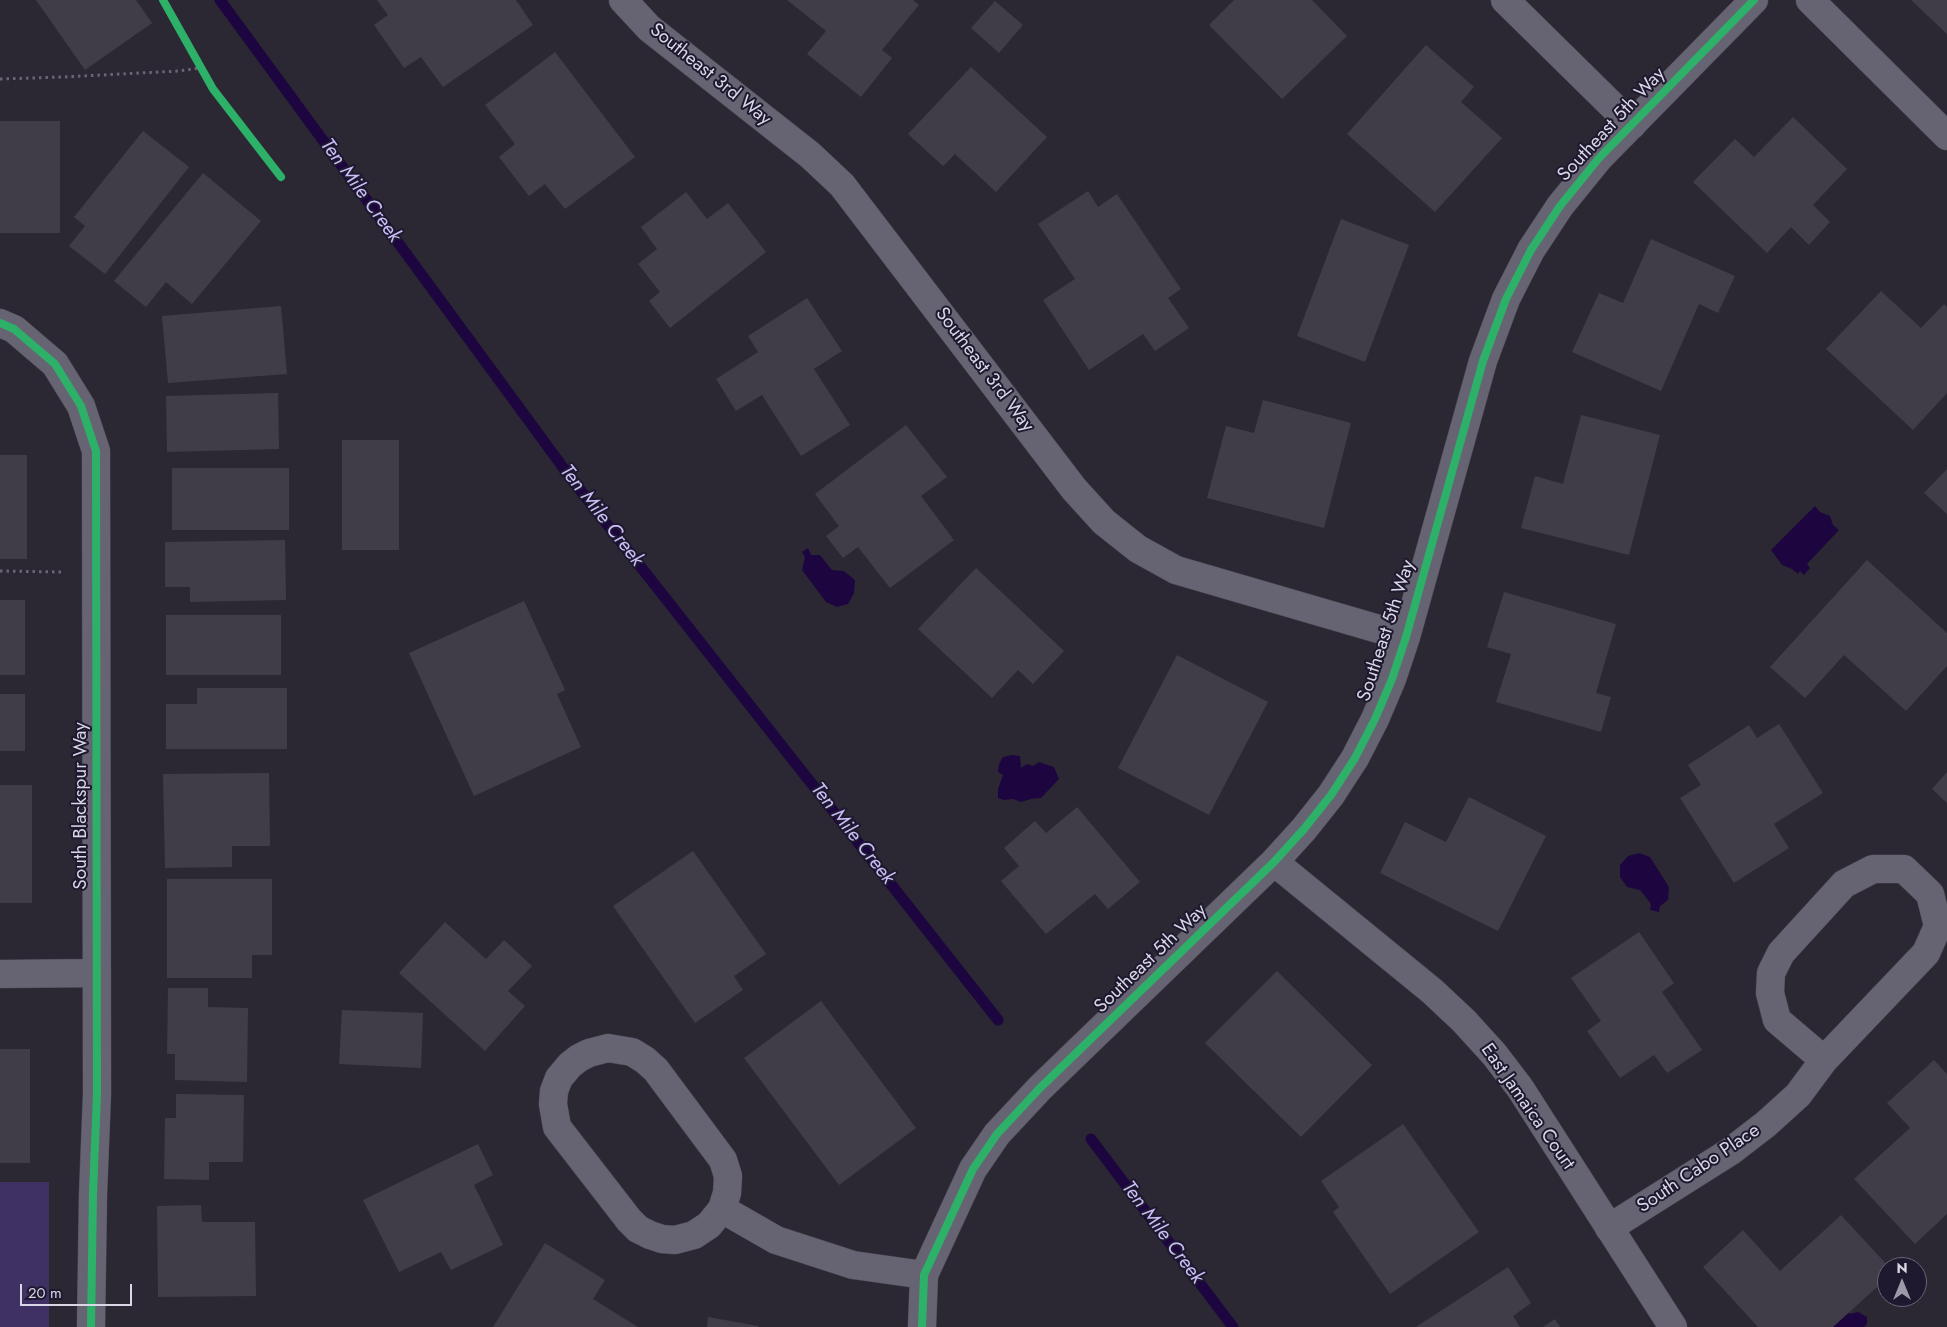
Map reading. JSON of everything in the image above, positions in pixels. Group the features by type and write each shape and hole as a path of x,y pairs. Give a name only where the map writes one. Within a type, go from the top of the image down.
{"street":[{"name":"Southeast 3rd Way","path":"623,0 649,28 810,156 842,185 1074,489 1104,522 1138,549 1176,570 1406,637"},
{"path":"1505,0 1632,125"},
{"name":"Southeast 5th Way","path":"922,1327 924,1276 973,1169 997,1134 1040,1088 1274,862 1331,795 1355,758 1376,719 1392,679 1406,637 1483,361 1506,299 1531,250 1560,206 1599,158 1754,0"},
{"path":"1810,0 1947,136"},
{"name":"South Blackspur Way","path":"0,323 14,329 55,364 81,406 96,451 97,1094 91,1327"},
{"name":"East Jamaica Court","path":"1274,862 1432,991 1464,1021 1494,1054 1520,1088 1673,1327"},
{"name":"South Cabo Place","path":"1609,1228 1731,1151 1798,1095 1824,1060 1926,953 1938,926 1930,894 1904,869 1873,869 1844,884 1781,953 1771,973 1770,993 1777,1020 1824,1060"},
{"path":"0,974 97,973"},
{"path":"608,1048 632,1052 656,1070 723,1160 728,1176 727,1193 722,1209 709,1225 694,1235 676,1240 662,1239 650,1235 629,1220 557,1127 553,1104 554,1091 560,1078 570,1065 589,1053 608,1048"},
{"path":"722,1209 776,1240 853,1265 924,1276"}],"path":[{"path":"0,78 92,76 200,68"},
{"path":"0,571 65,572"}],"shaded area":[{"path":"1815,506 1820,512 1830,516 1833,525 1839,530 1807,564 1810,568 1804,575 1800,571 1798,574 1782,565 1771,550"},
{"path":"808,548 811,555 820,555 832,570 844,571 855,580 854,593 848,604 837,607 826,602 802,570 805,557 802,552"},
{"path":"1020,756 1021,768 1027,764 1033,766 1039,762 1054,767 1059,779 1041,798 1021,802 1013,799 1004,800 998,798 998,789 1003,775 998,772 999,764 1003,757"},
{"path":"1639,853 1650,857 1669,887 1668,900 1660,906 1659,912 1650,910 1651,904 1640,890 1627,887 1620,877 1620,865 1628,856"},
{"path":"0,1182 49,1182 49,1327 0,1327"},
{"path":"1847,1311 1850,1314 1858,1312 1867,1317 1867,1324 1864,1327 1829,1327"}],"building":[{"path":"36,0 136,0 152,23 85,70"},
{"path":"377,0 516,0 533,25 443,87 421,57 404,68 374,25 388,15"},
{"path":"787,0 913,0 919,5 882,50 892,58 861,97 807,54 826,31"},
{"path":"1234,0 1312,0 1347,36 1282,99 1209,25"},
{"path":"1911,0 1947,0 1947,34"},
{"path":"995,1 1023,25 999,53 971,28"},
{"path":"1426,45 1474,87 1461,102 1502,138 1435,212 1347,134"},
{"path":"555,52 635,157 565,209 545,184 529,196 499,157 515,144 485,105"},
{"path":"971,67 1047,137 996,192 955,154 943,166 908,134"},
{"path":"1793,117 1847,169 1813,205 1830,222 1809,245 1791,227 1767,253 1693,182 1735,139 1754,157"},
{"path":"0,121 60,121 60,233 0,233"},
{"path":"143,131 189,167 105,274 69,246 85,226 74,217"},
{"path":"203,173 261,221 192,304 166,282 146,307 114,281"},
{"path":"1088,191 1098,207 1117,194 1181,289 1168,298 1189,328 1155,351 1143,334 1089,370 1043,300 1075,279 1038,224"},
{"path":"686,192 707,219 728,203 766,252 670,328 649,301 660,292 638,264 657,249 641,227"},
{"path":"1341,219 1409,245 1365,362 1297,336"},
{"path":"1651,239 1735,276 1718,313 1699,304 1661,391 1572,352 1599,293 1623,303"},
{"path":"1881,291 1921,328 1944,304 1947,307 1947,393 1913,430 1826,349"},
{"path":"807,298 842,351 814,369 850,425 801,456 762,395 736,411 716,379 758,352 748,336"},
{"path":"281,306 287,374 168,383 162,316"},
{"path":"278,393 279,449 167,452 166,396"},
{"path":"1263,400 1351,423 1324,528 1207,498 1226,426 1254,433"},
{"path":"1581,415 1660,435 1629,555 1521,528 1535,476 1563,484"},
{"path":"906,425 947,477 921,496 954,540 890,588 858,547 843,558 826,536 839,526 815,494"},
{"path":"342,440 399,440 399,550 342,550"},
{"path":"0,455 27,455 27,559 0,559"},
{"path":"172,468 289,468 289,530 172,530"},
{"path":"1947,469 1947,514 1924,493"},
{"path":"285,540 286,600 190,602 190,587 165,587 165,542"},
{"path":"1867,560 1947,633 1947,666 1906,711 1844,655 1805,698 1770,667"},
{"path":"976,568 1064,651 1033,684 1018,670 992,698 918,629"},
{"path":"1504,592 1616,624 1596,693 1611,697 1601,732 1496,702 1511,654 1487,647"},
{"path":"0,600 25,600 25,675 0,675"},
{"path":"524,601 565,690 557,694 581,747 474,796 409,653"},
{"path":"166,615 281,615 281,675 166,675"},
{"path":"1177,655 1268,702 1209,815 1118,768"},
{"path":"197,688 287,688 287,749 166,749 166,704 197,704"},
{"path":"0,694 25,694 25,751 0,751"},
{"path":"1779,724 1823,793 1774,824 1789,848 1734,883 1680,798 1701,785 1688,765 1749,725 1757,738"},
{"path":"1947,772 1947,803 1932,789"},
{"path":"269,773 270,846 232,846 232,867 165,868 163,774"},
{"path":"0,785 32,785 32,903 0,903"},
{"path":"1469,797 1546,836 1498,931 1380,873 1405,822 1446,842"},
{"path":"1077,807 1140,882 1108,909 1095,894 1046,934 1001,881 1019,866 1004,848 1035,821 1046,833"},
{"path":"693,851 766,954 734,976 743,990 695,1023 613,906"},
{"path":"167,879 272,879 272,955 252,955 252,978 167,978"},
{"path":"445,922 486,959 504,940 532,966 508,991 525,1006 485,1051 399,973"},
{"path":"1639,932 1674,983 1662,992 1702,1050 1667,1073 1654,1055 1620,1078 1587,1031 1601,1021 1571,978"},
{"path":"1277,971 1372,1065 1301,1137 1205,1043"},
{"path":"168,988 208,988 208,1007 248,1008 247,1082 175,1080 175,1054 167,1054"},
{"path":"821,1001 916,1128 839,1185 744,1058"},
{"path":"342,1010 423,1013 421,1068 339,1064"},
{"path":"0,1049 30,1049 30,1163 0,1163"},
{"path":"1934,1060 1947,1074 1947,1214 1915,1244 1854,1179 1910,1128 1887,1103"},
{"path":"176,1094 244,1095 243,1162 209,1162 209,1180 164,1179 165,1118 176,1118"},
{"path":"1403,1124 1479,1232 1390,1294 1333,1212 1339,1207 1321,1181"},
{"path":"478,1144 493,1175 474,1185 503,1245 451,1270 441,1252 399,1272 363,1200"},
{"path":"201,1205 202,1222 255,1222 256,1296 158,1297 157,1206"},
{"path":"1841,1215 1880,1257 1877,1257 1877,1287 1833,1327 1758,1327 1703,1267 1743,1230 1780,1271"},
{"path":"545,1243 605,1280 593,1299 638,1327 493,1327"},
{"path":"1508,1267 1531,1303 1513,1316 1520,1327 1416,1327"},
{"path":"708,1317 758,1326 758,1327 707,1327"},
{"path":"1555,1319 1560,1327 1543,1327"}],"waterway":[{"name":"Ten Mile Creek","path":"220,0 573,481 998,1020"},
{"name":"Ten Mile Creek","path":"1091,1139 1233,1327"}],"cycle path":[{"path":"163,0 213,89 281,177"},
{"path":"922,1327 924,1275 973,1169 997,1134 1040,1088 1274,862 1331,795 1355,758 1375,719 1392,679 1406,637 1483,361 1506,299 1531,250 1560,206 1599,158 1754,0"},
{"path":"0,323 14,329 55,364 81,406 96,451 97,1094 91,1327"}]}
